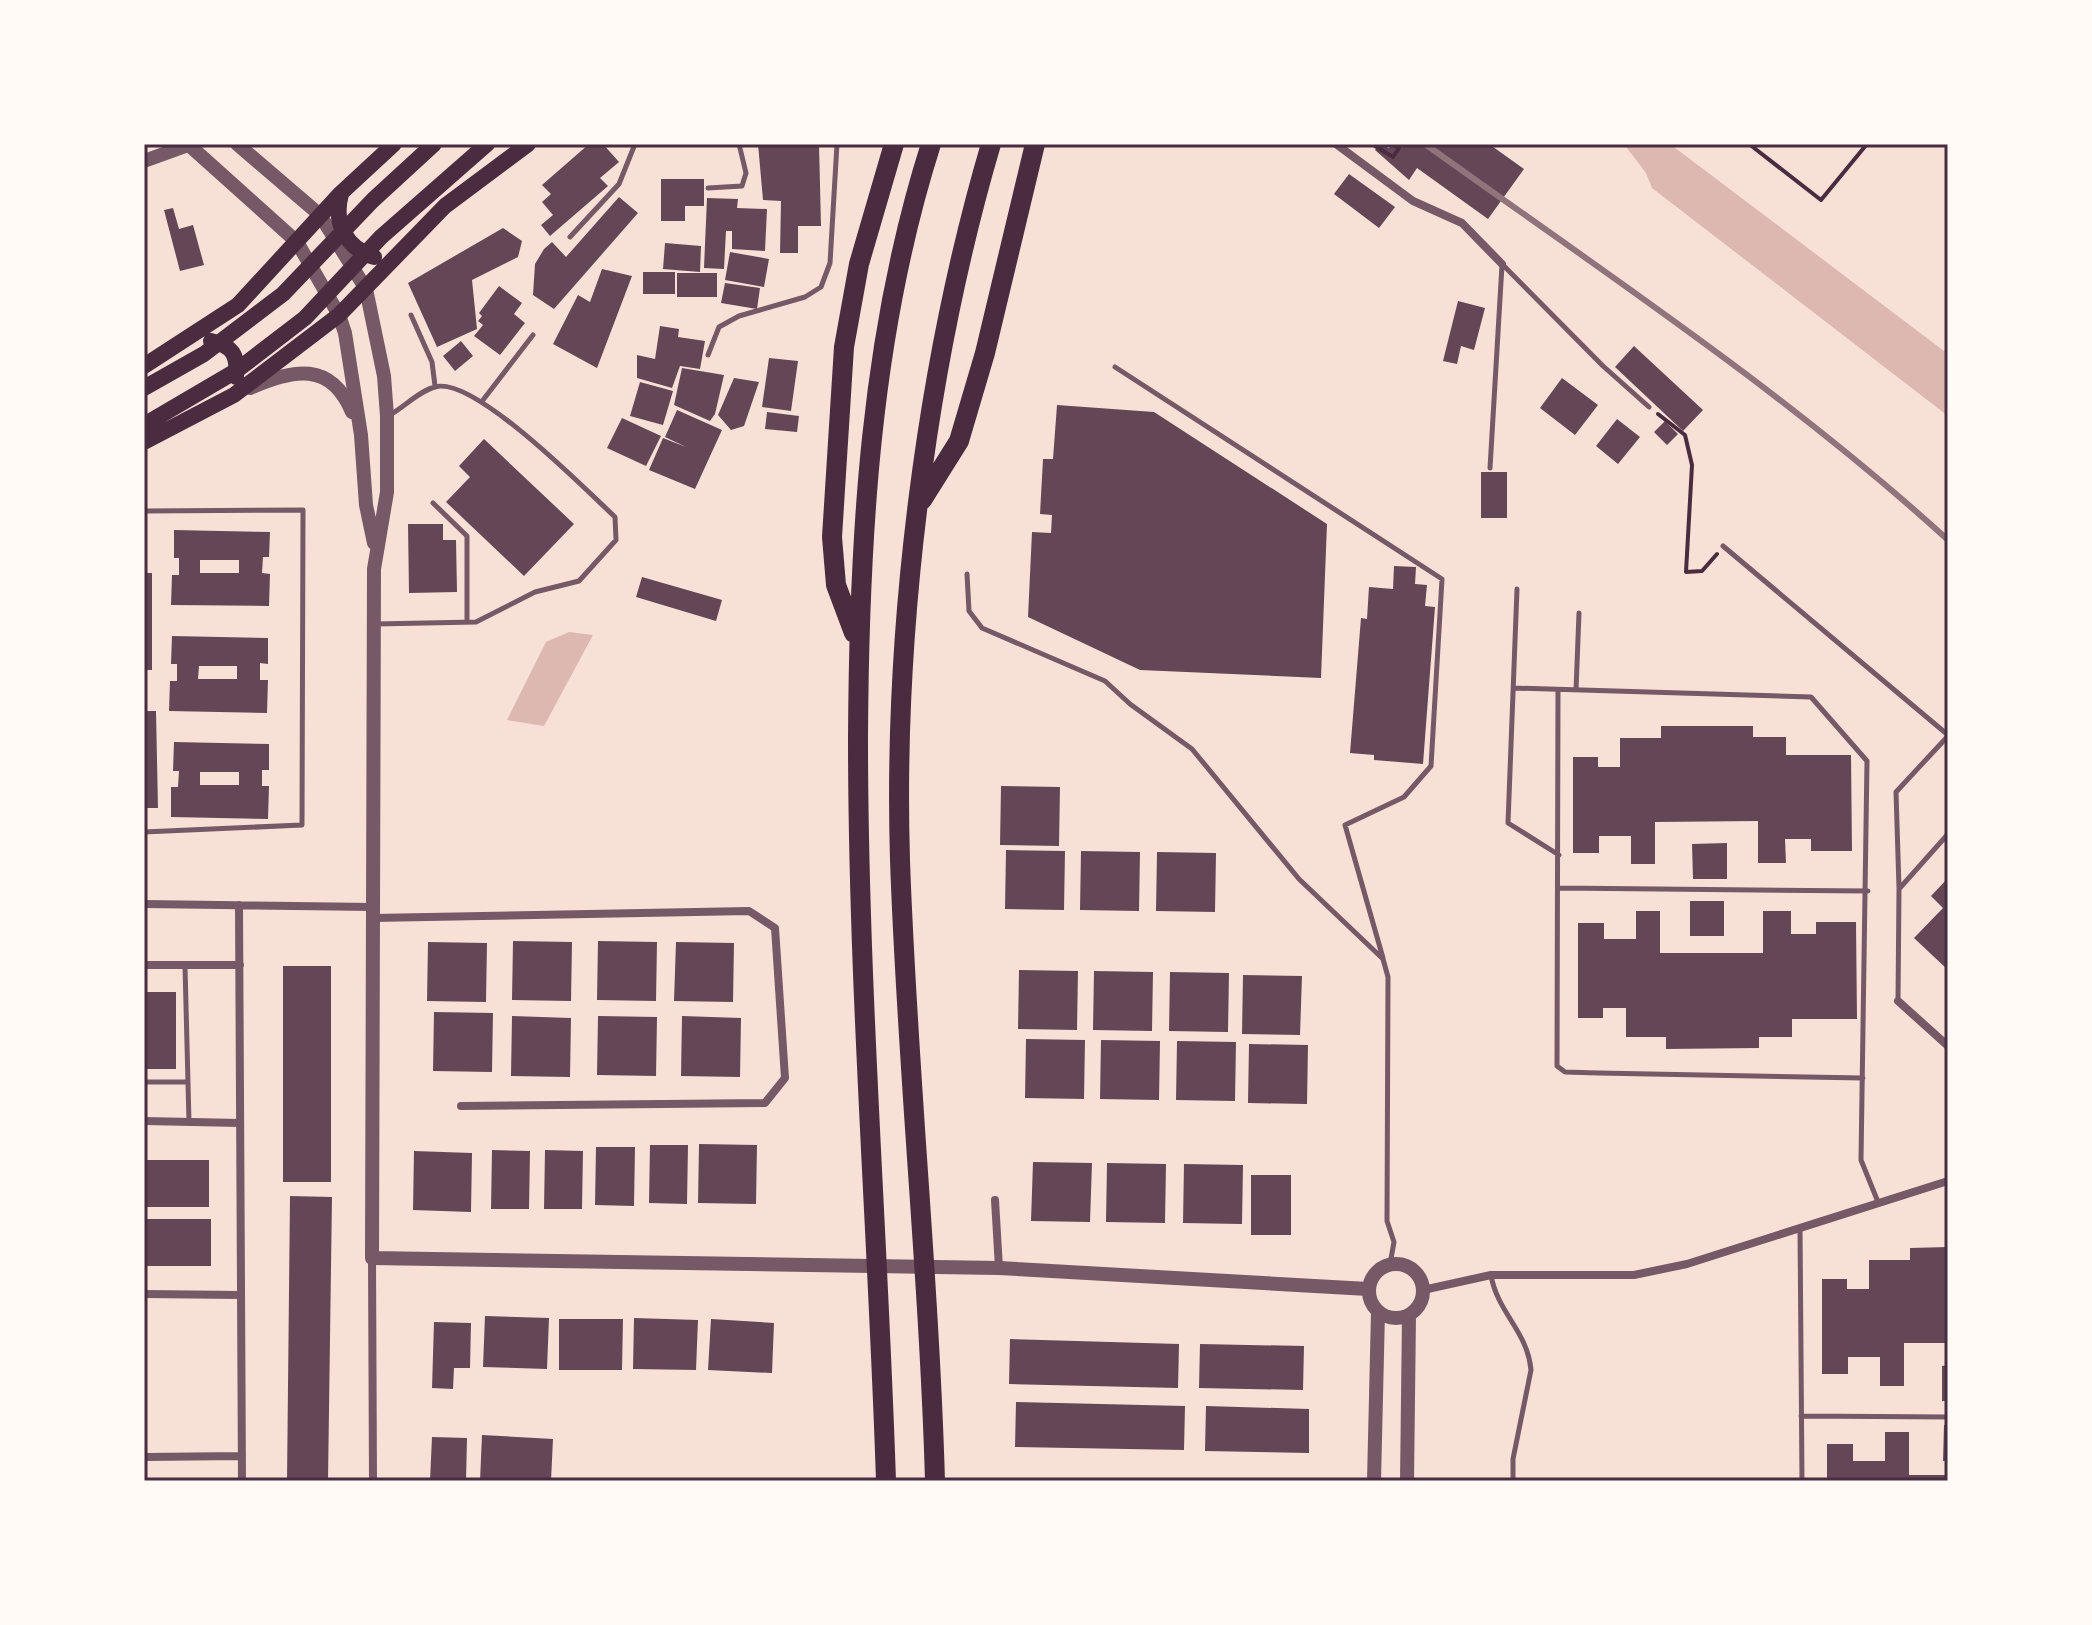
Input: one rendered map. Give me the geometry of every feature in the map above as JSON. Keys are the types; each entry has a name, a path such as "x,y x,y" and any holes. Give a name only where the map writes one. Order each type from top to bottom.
{"highway":[{"path":"859,645 836,585 832,537 844,347 859,264 894,144"},
{"path":"886,1481 858,855 859,645 863,537 886,328 903,243 931,144"},
{"path":"935,1481 931,1353 900,858 906,650 916,510 950,311 991,144"},
{"path":"916,510 959,441 985,353 1035,144"}],"main road":[{"path":"150,363 238,305 341,193 394,144"},
{"path":"144,388 204,354 283,294 373,200 434,144"},
{"path":"144,425 236,371 305,318 381,237 487,144"},
{"path":"144,442 234,395 339,315 445,206 528,144"},
{"path":"341,193 338,215 345,237 372,257 395,258"},
{"path":"150,363 198,342 229,345 238,362 236,381 211,406"}],"street":[{"path":"144,161 189,144 297,242 339,315 345,333 361,435 366,505 375,547"},
{"path":"237,144 320,215 366,289 384,376 387,492 375,547 374,624 373,1481"},
{"path":"1336,144 1413,201 1462,223 1502,264"},
{"path":"234,395 290,374 327,378 346,399 361,435"},
{"path":"144,904 373,912 749,911 775,928 785,1078 765,1103 461,1106"},
{"path":"239,905 242,1481"},
{"path":"144,965 240,965"},
{"path":"1898,1001 1948,1046"},
{"path":"144,1121 240,1123"},
{"path":"1423,1290 1491,1275 1634,1275 1687,1264 1948,1181"},
{"path":"995,1200 999,1268"},
{"path":"372,1258 999,1268 1368,1289"},
{"path":"1390,1264 1414,1270 1423,1290 1421,1302 1409,1315 1393,1318 1378,1312 1370,1301 1368,1289 1376,1272 1390,1264"},
{"path":"144,1294 241,1295"},
{"path":"1374,1481 1378,1312"},
{"path":"1407,1481 1409,1315"},
{"path":"144,1457 242,1456"}],"lane":[{"path":"570,237 619,184 635,144"},
{"path":"708,188 742,186 746,173 739,144"},
{"path":"708,355 719,327 739,316 805,297 821,287 830,263 837,144"},
{"path":"1502,264 1603,366 1649,407"},
{"path":"1490,468 1502,264"},
{"path":"411,315 432,362 435,386"},
{"path":"483,400 533,335"},
{"path":"1115,367 1442,579 1431,766 1404,797 1345,825 1388,977 1387,1221 1394,1242 1390,1264"},
{"path":"374,624 476,622 535,592 579,581 616,540 615,517 483,400 454,387 435,386 387,416"},
{"path":"433,503 467,536 467,622"},
{"path":"144,511 303,510 302,825 144,832"},
{"path":"1723,546 1948,736 1896,792 1898,1001"},
{"path":"967,574 969,611 982,628 1105,681 1130,704 1192,749 1299,879 1383,959"},
{"path":"1517,589 1508,823 1559,855"},
{"path":"1576,690 1579,613"},
{"path":"1513,688 1811,697 1867,761 1868,891 1861,1160 1878,1202"},
{"path":"1558,690 1559,888 1554,1057 1557,1066 1565,1072 1863,1078"},
{"path":"1899,889 1948,834"},
{"path":"1559,888 1868,891"},
{"path":"185,965 189,1122"},
{"path":"144,1082 188,1082"},
{"path":"1800,1227 1802,1481"},
{"path":"1491,1275 1494,1294 1503,1313 1522,1334 1530,1357 1531,1370 1513,1459 1513,1481"},
{"path":"1801,1416 1948,1417"}],"path":[{"path":"1372,144 1393,157 1399,148 1392,144"},
{"path":"1749,144 1821,200 1867,144"},
{"path":"1649,407 1685,435 1692,465 1686,572 1702,571 1723,546"}],"shaded area":[{"path":"1624,144 1670,144 1948,354 1948,416 1652,188 1646,173"},
{"path":"569,632 593,635 544,726 507,720 546,642"}],"building":[{"path":"589,144 603,144 619,162 600,178 608,186 550,236 541,225 553,215 542,202 551,194 542,185"},
{"path":"758,144 819,144 821,226 798,226 798,253 780,253 781,201 763,200"},
{"path":"1379,144 1389,148 1392,144 1489,144 1524,169 1488,219 1417,168 1409,180 1375,150"},
{"path":"1349,174 1395,207 1379,228 1334,194"},
{"path":"661,179 704,179 704,206 685,206 685,221 661,221"},
{"path":"619,197 638,213 554,309 533,295 535,264 544,249 552,242 566,257"},
{"path":"707,198 738,199 737,208 767,209 765,251 732,249 732,231 726,231 724,269 704,268"},
{"path":"173,208 179,229 193,225 204,265 180,271 164,210"},
{"path":"503,228 522,241 518,257 472,280 477,329 437,347 408,283"},
{"path":"665,243 701,246 700,272 663,269"},
{"path":"730,252 769,259 764,287 725,280"},
{"path":"602,269 632,276 597,368 553,344 578,295 590,302"},
{"path":"643,272 675,272 675,294 643,294"},
{"path":"677,273 717,273 717,297 677,297"},
{"path":"725,283 760,288 757,309 721,303"},
{"path":"499,286 522,303 514,314 525,323 500,355 474,336 483,325 478,321 482,316 479,313"},
{"path":"1458,301 1485,308 1474,350 1461,346 1457,364 1443,361"},
{"path":"660,326 679,329 678,337 705,341 700,369 680,366 672,388 637,378 637,355 655,359"},
{"path":"461,341 473,356 455,371 443,356"},
{"path":"1634,346 1703,410 1683,431 1615,367"},
{"path":"769,358 798,361 791,411 762,407"},
{"path":"682,368 724,375 715,414 710,421 674,405"},
{"path":"734,378 759,382 744,426 731,430 718,415"},
{"path":"1562,378 1598,405 1575,435 1540,408"},
{"path":"640,382 673,391 663,425 630,416"},
{"path":"1057,405 1154,412 1327,524 1321,678 1140,670 1028,617 1032,532 1051,533 1052,515 1040,514 1043,459 1053,459"},
{"path":"677,410 722,430 695,489 649,470 663,438 686,447 665,437"},
{"path":"767,412 799,416 797,432 765,429"},
{"path":"622,418 661,436 646,466 607,448"},
{"path":"1617,419 1640,437 1618,464 1596,446"},
{"path":"1665,421 1678,434 1667,445 1654,432"},
{"path":"484,439 574,524 524,576 446,502 470,477 459,466"},
{"path":"1481,472 1507,472 1507,518 1481,518"},
{"path":"408,524 443,524 443,540 456,540 457,592 409,593"},
{"path":"174,530 270,532 269,557 263,557 262,573 270,574 269,606 171,605 172,575 179,575 179,558 174,558","holes":["200,560 239,560 239,573 200,573"]},
{"path":"1394,566 1416,567 1415,584 1427,585 1425,606 1435,607 1423,764 1374,760 1374,755 1350,753 1361,618 1367,619 1369,587 1393,589"},
{"path":"144,573 152,573 152,670 144,670"},
{"path":"642,577 722,600 716,621 636,597"},
{"path":"172,636 268,638 268,664 260,663 260,680 268,680 267,713 169,711 170,681 177,681 177,664 171,664","holes":["199,666 237,666 237,679 198,679"]},
{"path":"144,711 156,711 158,808 144,808"},
{"path":"1661,726 1753,726 1753,737 1786,737 1786,755 1851,755 1852,851 1811,851 1811,839 1785,839 1786,863 1758,863 1758,821 1655,822 1655,864 1631,864 1631,836 1599,836 1599,853 1573,853 1573,757 1598,757 1598,767 1620,767 1620,738 1661,738"},
{"path":"174,742 269,744 269,770 262,770 262,786 269,786 268,819 171,817 171,787 178,787 179,771 173,771","holes":["200,772 239,772 239,785 200,785"]},
{"path":"1001,786 1060,787 1059,846 1000,845"},
{"path":"1727,843 1727,879 1693,879 1692,844"},
{"path":"1006,850 1065,851 1064,910 1005,909"},
{"path":"1081,851 1140,852 1139,911 1080,910"},
{"path":"1157,852 1216,853 1215,912 1156,911"},
{"path":"1948,878 1948,970 1914,938 1943,908 1931,896"},
{"path":"1690,901 1724,901 1724,936 1690,936"},
{"path":"1636,911 1660,911 1660,953 1763,953 1763,911 1791,911 1791,934 1816,934 1816,922 1856,922 1857,1019 1792,1019 1792,1037 1759,1037 1759,1048 1666,1049 1666,1037 1626,1037 1626,1008 1603,1008 1603,1018 1578,1018 1578,923 1604,923 1604,939 1636,939"},
{"path":"513,941 572,942 571,1001 512,1000"},
{"path":"598,941 657,942 656,1001 597,1000"},
{"path":"428,942 487,943 486,1002 427,1001"},
{"path":"676,942 734,943 733,1002 674,1001"},
{"path":"283,966 331,966 331,1182 283,1182"},
{"path":"1019,970 1078,971 1077,1030 1018,1029"},
{"path":"1094,971 1153,972 1152,1031 1093,1030"},
{"path":"1170,972 1229,973 1228,1032 1169,1031"},
{"path":"1243,975 1302,976 1300,1035 1242,1034"},
{"path":"144,992 176,992 176,1069 144,1069"},
{"path":"434,1012 493,1013 492,1072 433,1071"},
{"path":"512,1016 571,1018 570,1077 511,1076"},
{"path":"598,1016 657,1017 656,1076 597,1075"},
{"path":"682,1016 741,1018 740,1077 681,1076"},
{"path":"1026,1039 1085,1040 1084,1099 1025,1098"},
{"path":"1101,1040 1160,1041 1159,1100 1100,1099"},
{"path":"1177,1041 1236,1042 1235,1101 1176,1100"},
{"path":"1249,1044 1308,1045 1307,1104 1248,1103"},
{"path":"699,1144 757,1145 756,1204 698,1203"},
{"path":"650,1145 688,1145 687,1204 649,1203"},
{"path":"596,1147 635,1147 634,1206 595,1205"},
{"path":"492,1150 530,1151 529,1209 491,1209"},
{"path":"545,1150 583,1151 582,1209 544,1209"},
{"path":"414,1151 472,1153 471,1212 413,1210"},
{"path":"144,1160 209,1160 209,1207 144,1207"},
{"path":"1033,1162 1092,1163 1090,1222 1031,1221"},
{"path":"1107,1163 1166,1164 1165,1223 1106,1222"},
{"path":"1184,1164 1243,1165 1242,1224 1183,1223"},
{"path":"1251,1175 1291,1175 1291,1235 1251,1235"},
{"path":"290,1196 332,1197 328,1481 287,1481"},
{"path":"144,1219 211,1219 211,1266 144,1266"},
{"path":"1948,1247 1948,1343 1904,1343 1904,1386 1880,1386 1880,1357 1848,1357 1848,1374 1822,1374 1822,1279 1847,1279 1847,1289 1869,1289 1869,1260 1910,1260 1910,1248"},
{"path":"485,1316 549,1318 547,1369 483,1367"},
{"path":"634,1318 698,1320 696,1370 633,1369"},
{"path":"559,1319 623,1319 622,1370 559,1370"},
{"path":"711,1319 774,1323 772,1373 708,1370"},
{"path":"434,1322 471,1323 470,1368 454,1368 453,1389 432,1388"},
{"path":"1010,1339 1179,1344 1178,1388 1009,1384"},
{"path":"1200,1344 1304,1346 1303,1390 1199,1388"},
{"path":"1948,1365 1948,1401 1942,1401 1942,1366"},
{"path":"1016,1402 1185,1406 1184,1450 1015,1447"},
{"path":"1206,1406 1309,1409 1309,1453 1205,1451"},
{"path":"1944,1425 1948,1425 1948,1461 1943,1461"},
{"path":"1885,1432 1909,1432 1909,1475 1948,1475 1948,1481 1827,1481 1827,1444 1853,1444 1853,1461 1885,1461"},
{"path":"482,1435 553,1439 551,1481 480,1481"},
{"path":"432,1437 467,1438 466,1481 430,1481"}],"railway":[{"path":"1425,144 1758,384 1887,486 1948,540"}]}
